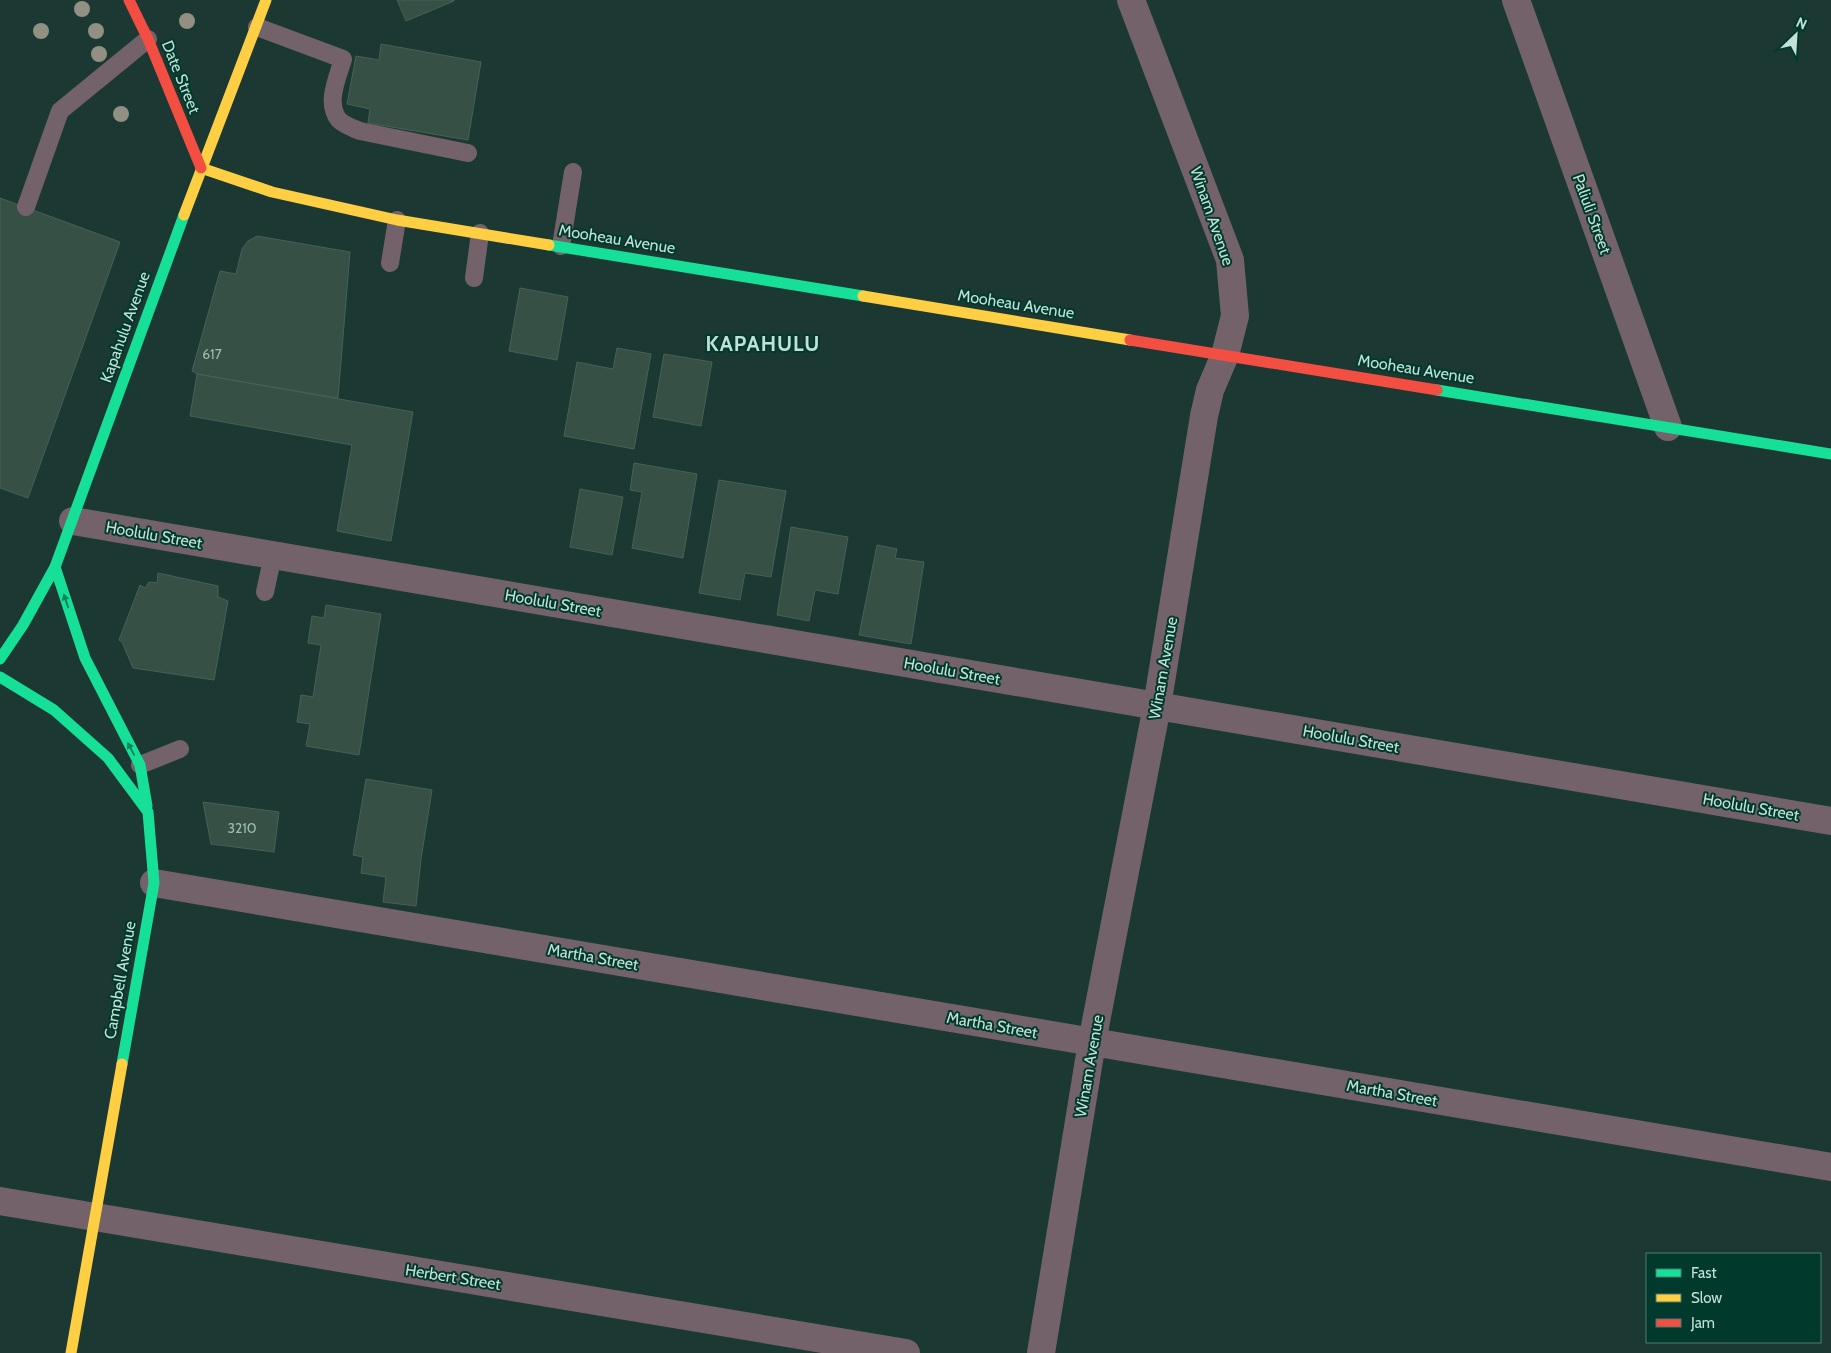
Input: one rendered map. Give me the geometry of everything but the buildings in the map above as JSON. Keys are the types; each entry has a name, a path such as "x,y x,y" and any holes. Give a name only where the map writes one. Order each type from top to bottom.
{"street":[{"name":"Date Street","path":"129,0 148,39 201,168"},
{"name":"Kapahulu Avenue","path":"0,659 23,625 55,567 201,168 266,0"},
{"name":"Winam Avenue","path":"1041,1353 1092,1042 1157,706 1204,416 1210,390 1224,355 1235,316 1230,260 1131,0"},
{"name":"Paliuli Street","path":"1516,0 1668,427"},
{"name":"Mooheau Avenue","path":"201,168 272,192 397,220 1831,454"},
{"name":"Hoolulu Street","path":"73,521 1831,821"},
{"name":"Campbell Avenue","path":"55,567 85,658 140,765 148,812 154,883 70,1353"},
{"path":"0,677 54,710 108,758 148,812"},
{"name":"Martha Street","path":"154,883 1831,1167"},
{"name":"Herbert Street","path":"0,1201 906,1353"}],"lane":[{"path":"257,27 343,59 332,100 334,111 339,121 360,131 468,153"},
{"path":"26,207 60,111 148,39"},
{"path":"561,246 573,172"},
{"path":"390,263 397,220"},
{"path":"474,278 480,233"},
{"path":"266,592 273,555"},
{"path":"140,765 180,749"}],"traffic: fast":[{"path":"0,659 23,625 55,567 184,215"},
{"path":"549,245 863,296"},
{"path":"1437,390 1831,454"},
{"path":"55,567 85,658 140,765 147,806"},
{"path":"0,677 54,710 108,758 148,812 154,883 122,1064"}],"traffic: slow":[{"path":"184,215 266,0"},
{"path":"201,168 272,192 397,220 549,245"},
{"path":"863,296 1130,340"},
{"path":"71,1353 122,1064"}],"traffic: jam":[{"path":"129,0 148,39 201,168"},
{"path":"1130,340 1437,390"}],"district":[{"name":"KAPAHULU","path":"763,343"}]}
